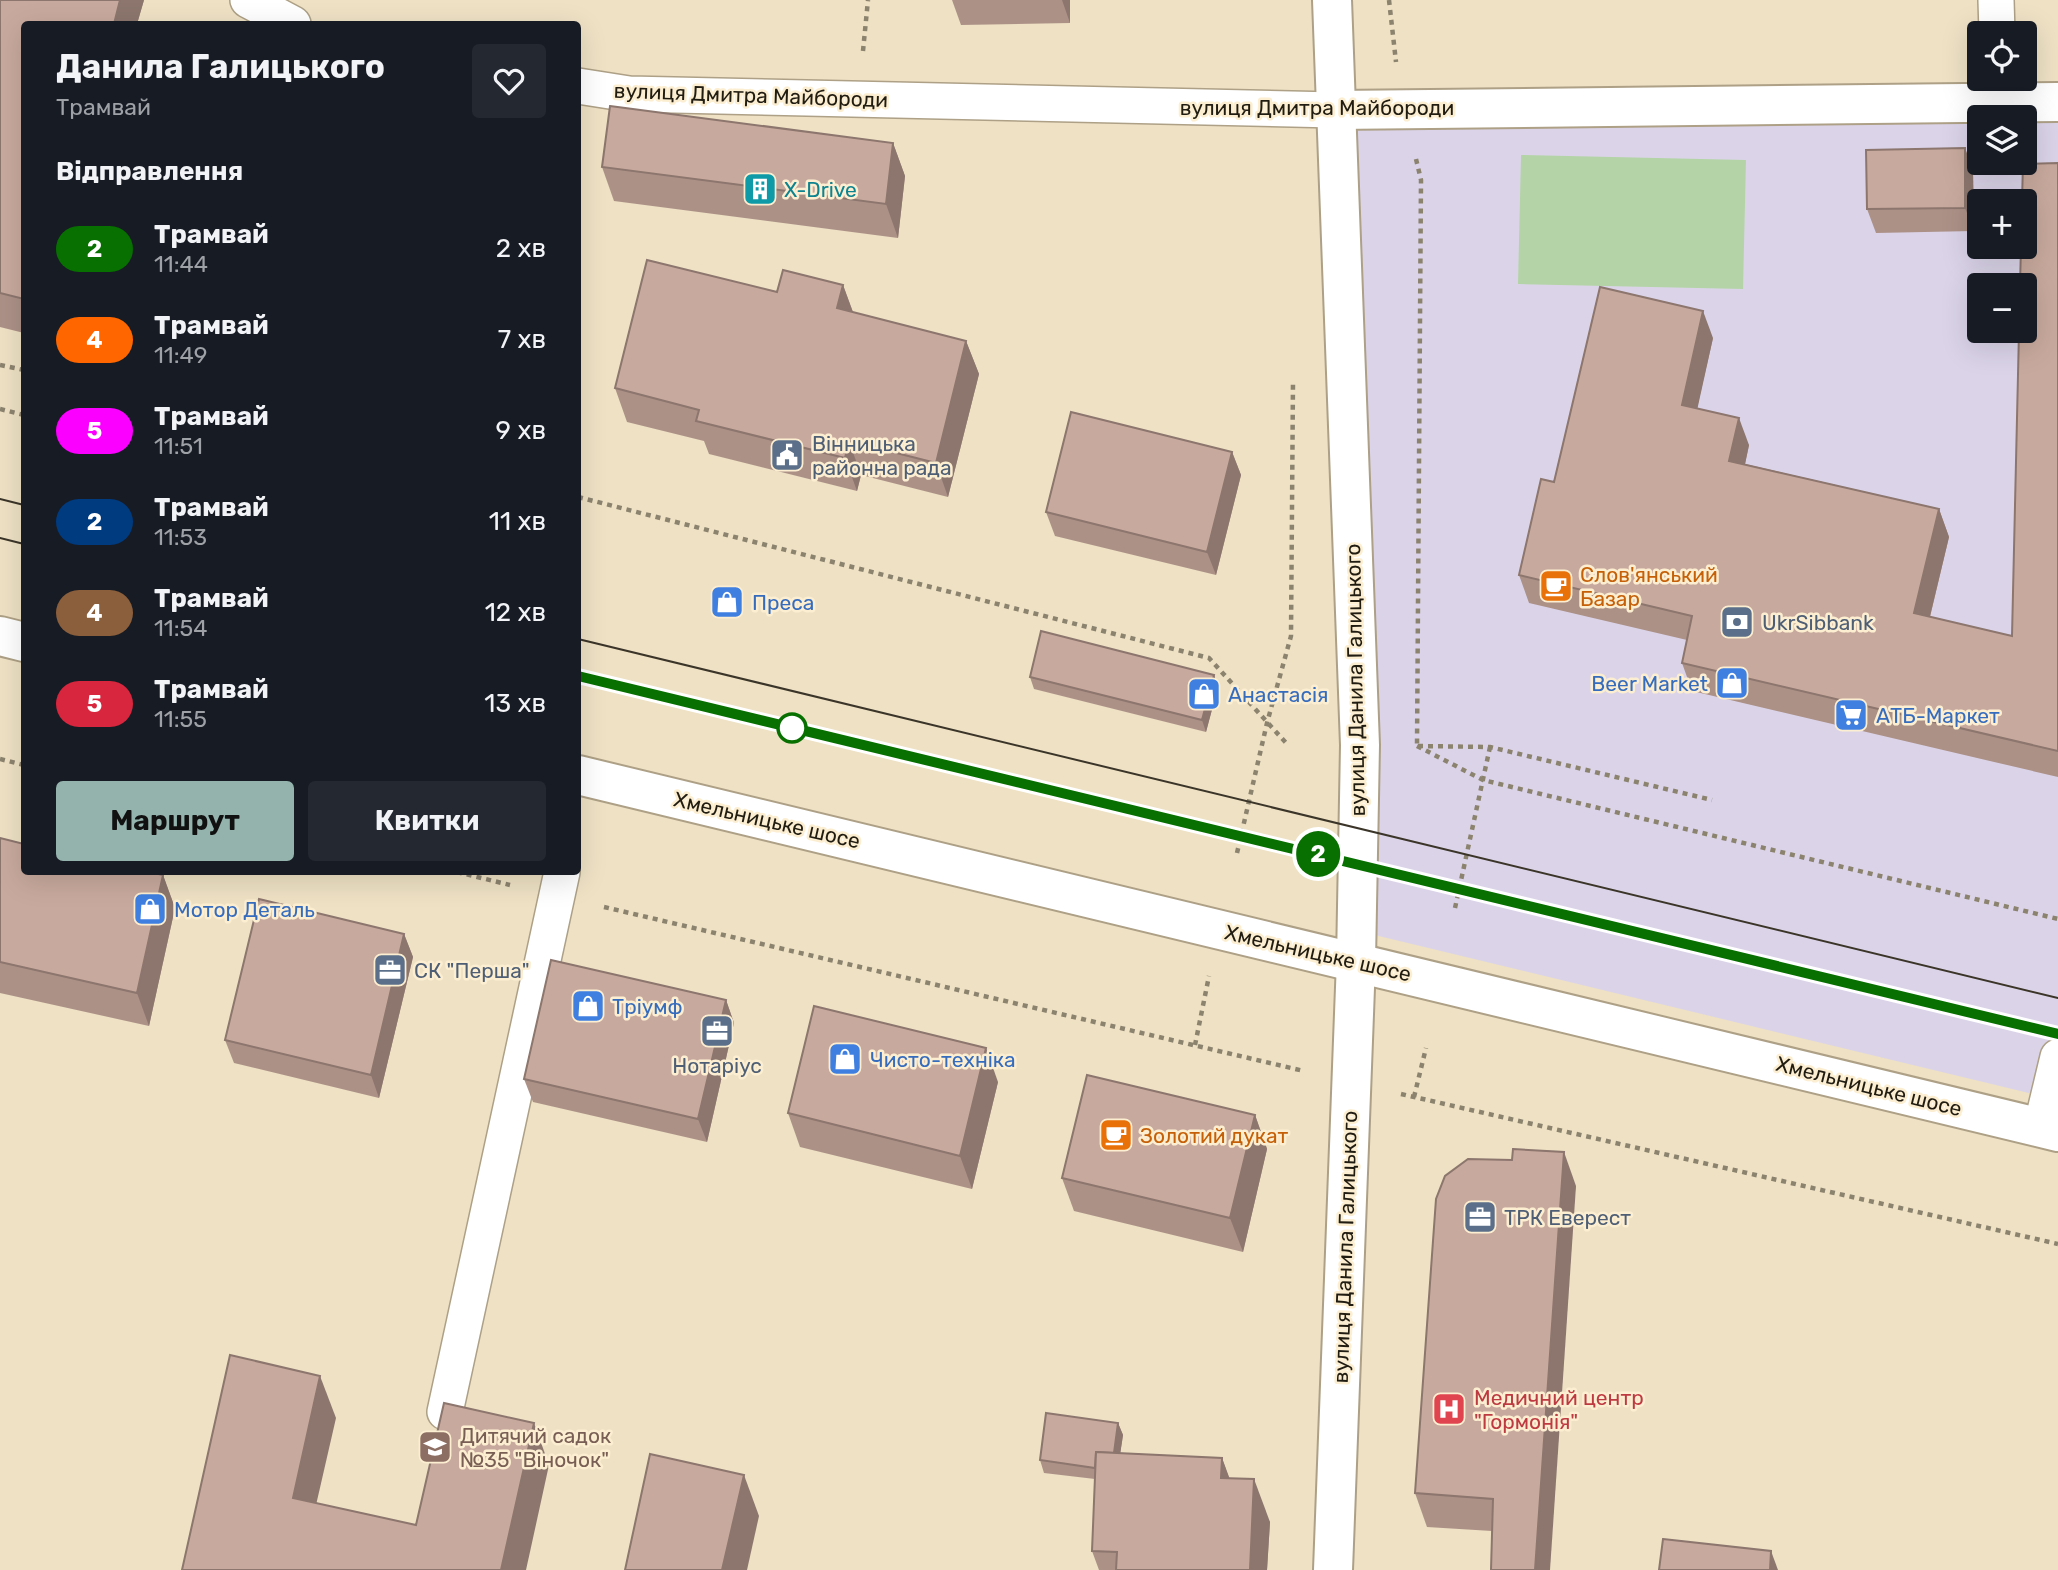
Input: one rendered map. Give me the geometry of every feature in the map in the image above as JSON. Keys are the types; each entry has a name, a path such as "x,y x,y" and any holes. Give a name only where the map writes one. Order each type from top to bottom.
{"main road":[{"name":"вулиця Данила Галицького","path":"1332,0 1360,745 1356,961 1333,1570"},
{"name":"вулиця Дмитра Майбороди","path":"1335,110 1999,91 2058,102"},
{"path":"0,636 21,641"},
{"name":"Хмельницьке шосе","path":"581,784 1356,961 2049,1130"}],"lane":[{"path":"248,0 287,21"},
{"path":"1996,0 1997,21"},
{"name":"вулиця Дмитра Майбороди","path":"581,86 629,94 1335,110"},
{"path":"445,1412 559,884"},
{"path":"2049,1130 2058,1057"}],"path":[{"path":"1389,0 1393,47 1421,180 1417,746"},
{"path":"0,365 21,369"},
{"path":"1237,853 1267,723 1291,636 1293,372"},
{"path":"0,409 21,414"},
{"path":"581,499 1209,659 1287,744"},
{"path":"1417,746 1490,747 1712,800"},
{"path":"1417,746 1483,780 2058,919"},
{"path":"1455,908 1490,747"},
{"path":"0,760 21,764"},
{"path":"482,875 559,884 1351,1083 2058,1244"},
{"path":"1195,1045 1210,972"},
{"path":"1414,1097 1426,1048"}],"shaded area":[{"path":"2058,103 2058,1100 1358,931 1338,111"}],"green space":[{"path":"1521,155 1746,160 1743,289 1518,284"}],"building":[{"path":"0,0 120,0 115,21 21,21 21,298 0,293"},
{"path":"610,106 893,143 886,204 602,167"},
{"path":"1965,148 1965,208 1867,209 1866,150"},
{"path":"2058,163 2058,751 1682,663 1692,616 1519,575 1541,479 1554,482 1600,287 1703,311 1682,405 1739,418 1729,461 1939,509 1914,613 2012,636 2019,343 2037,343 2037,273 2020,273 2021,259 2037,259 2037,189 2022,189 2023,175 2037,175 2037,164"},
{"path":"647,260 777,292 783,270 843,285 837,308 966,341 936,463 849,441 845,458 696,421 699,410 615,388"},
{"path":"1071,412 1232,452 1207,552 1046,512"},
{"path":"1041,631 1214,675 1202,720 1030,677"},
{"path":"0,838 21,843 21,875 163,875 137,993 0,962"},
{"path":"259,899 404,934 371,1075 225,1040"},
{"path":"551,960 726,1000 698,1119 524,1079"},
{"path":"814,1006 986,1048 960,1156 788,1113"},
{"path":"1087,1075 1255,1115 1230,1218 1062,1178"},
{"path":"1513,1149 1564,1152 1535,1570 1491,1570 1493,1499 1415,1493 1436,1199 1445,1176 1468,1159 1512,1160"},
{"path":"230,1355 320,1376 293,1498 416,1525 444,1403 534,1423 501,1570 182,1570"},
{"path":"1046,1413 1118,1423 1114,1453 1096,1452 1095,1468 1040,1460"},
{"path":"1096,1452 1222,1458 1221,1478 1254,1479 1250,1570 1116,1570 1117,1552 1092,1551"},
{"path":"650,1454 744,1475 722,1570 625,1570"},
{"path":"1663,1539 1771,1551 1770,1570 1659,1570"}],"tram line":[{"path":"0,499 21,504"},
{"path":"0,538 21,543"},
{"path":"581,640 2058,998"},
{"path":"581,677 2058,1034"},
{"name":"2","path":"581,677 2058,1034"}],"place":[{"name":"X-Drive","path":"760,189"},
{"name":"Вінницька районна рада","path":"787,455"},
{"name":"Слов'янський Базар","path":"1556,586"},
{"name":"Преса","path":"727,602"},
{"name":"UkrSibbank","path":"1737,622"},
{"name":"Beer Market","path":"1732,683"},
{"name":"Анастасія","path":"1204,694"},
{"name":"АТБ-Маркет","path":"1851,715"},
{"name":"Мотор Деталь","path":"150,909"},
{"name":"СК \"Перша\"","path":"390,970"},
{"name":"Тріумф","path":"588,1006"},
{"name":"Нотаріус","path":"717,1031"},
{"name":"Чисто-техніка","path":"845,1059"},
{"name":"Золотий дукат","path":"1116,1135"},
{"name":"ТРК Еверест","path":"1480,1217"},
{"name":"Медичний центр \"Гормонія\"","path":"1449,1409"},
{"name":"Дитячий садок №35 \"Віночок\"","path":"435,1447"}]}
